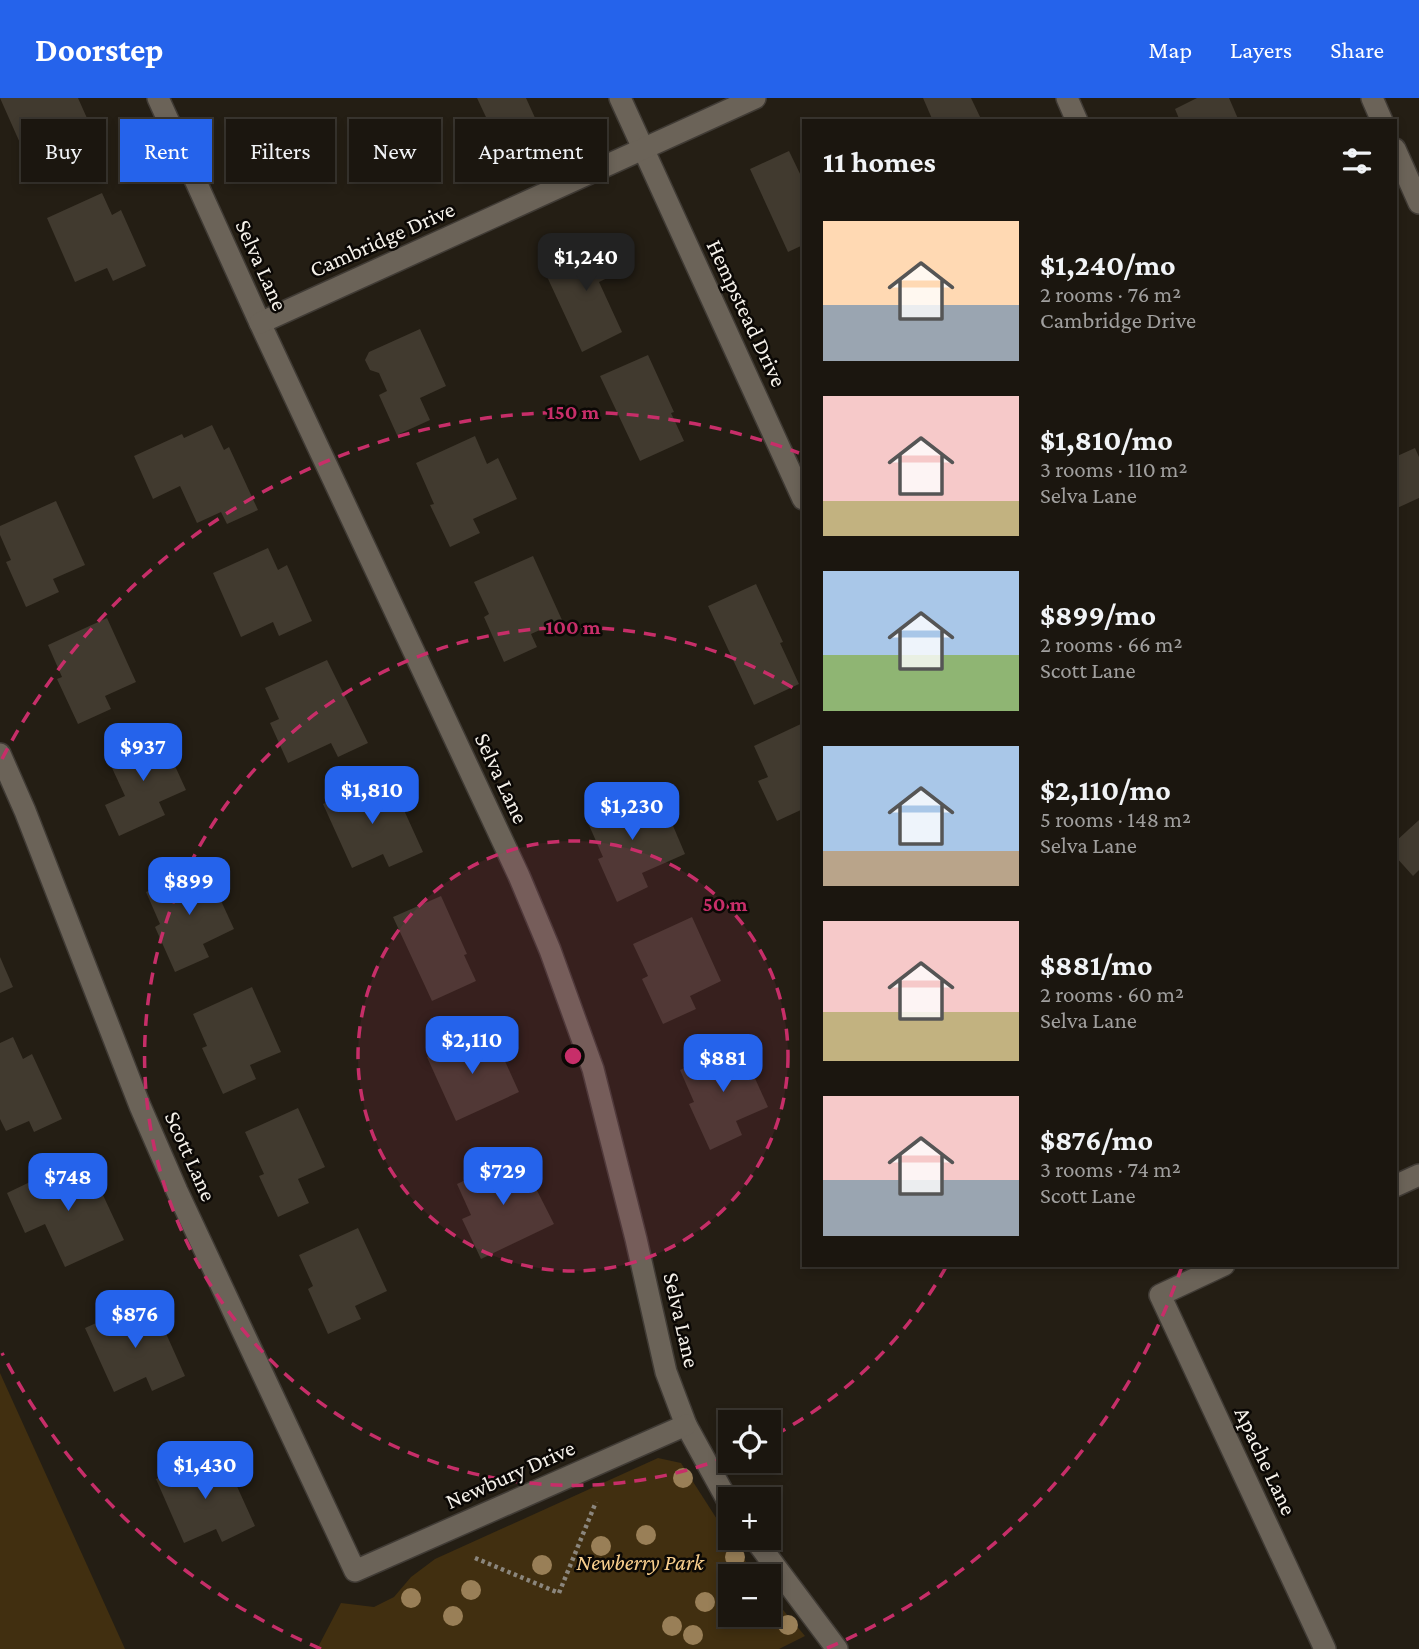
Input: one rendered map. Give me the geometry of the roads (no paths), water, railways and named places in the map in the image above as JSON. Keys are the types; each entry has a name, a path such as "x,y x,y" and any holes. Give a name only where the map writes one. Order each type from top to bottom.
{"street":[{"name":"Selva Lane","path":"158,98 260,323 519,876 550,950 593,1069 633,1226 666,1372 685,1424 720,1487"},
{"name":"Hempstead Drive","path":"620,98 802,497"},
{"name":"Cambridge Drive","path":"260,323 755,98"},
{"path":"1067,98 1076,119"},
{"path":"1372,98 1381,119"},
{"path":"1397,154 1419,203"},
{"name":"Scott Lane","path":"0,754 25,811 140,1106 355,1572"},
{"path":"1397,1185 1419,1175"},
{"name":"Apache Lane","path":"1220,1267 1160,1295 1325,1649"},
{"name":"Newbury Drive","path":"355,1572 685,1424"},
{"path":"763,1550 837,1649"}],"park label":[{"name":"Newberry Park","path":"640,1562"}]}
